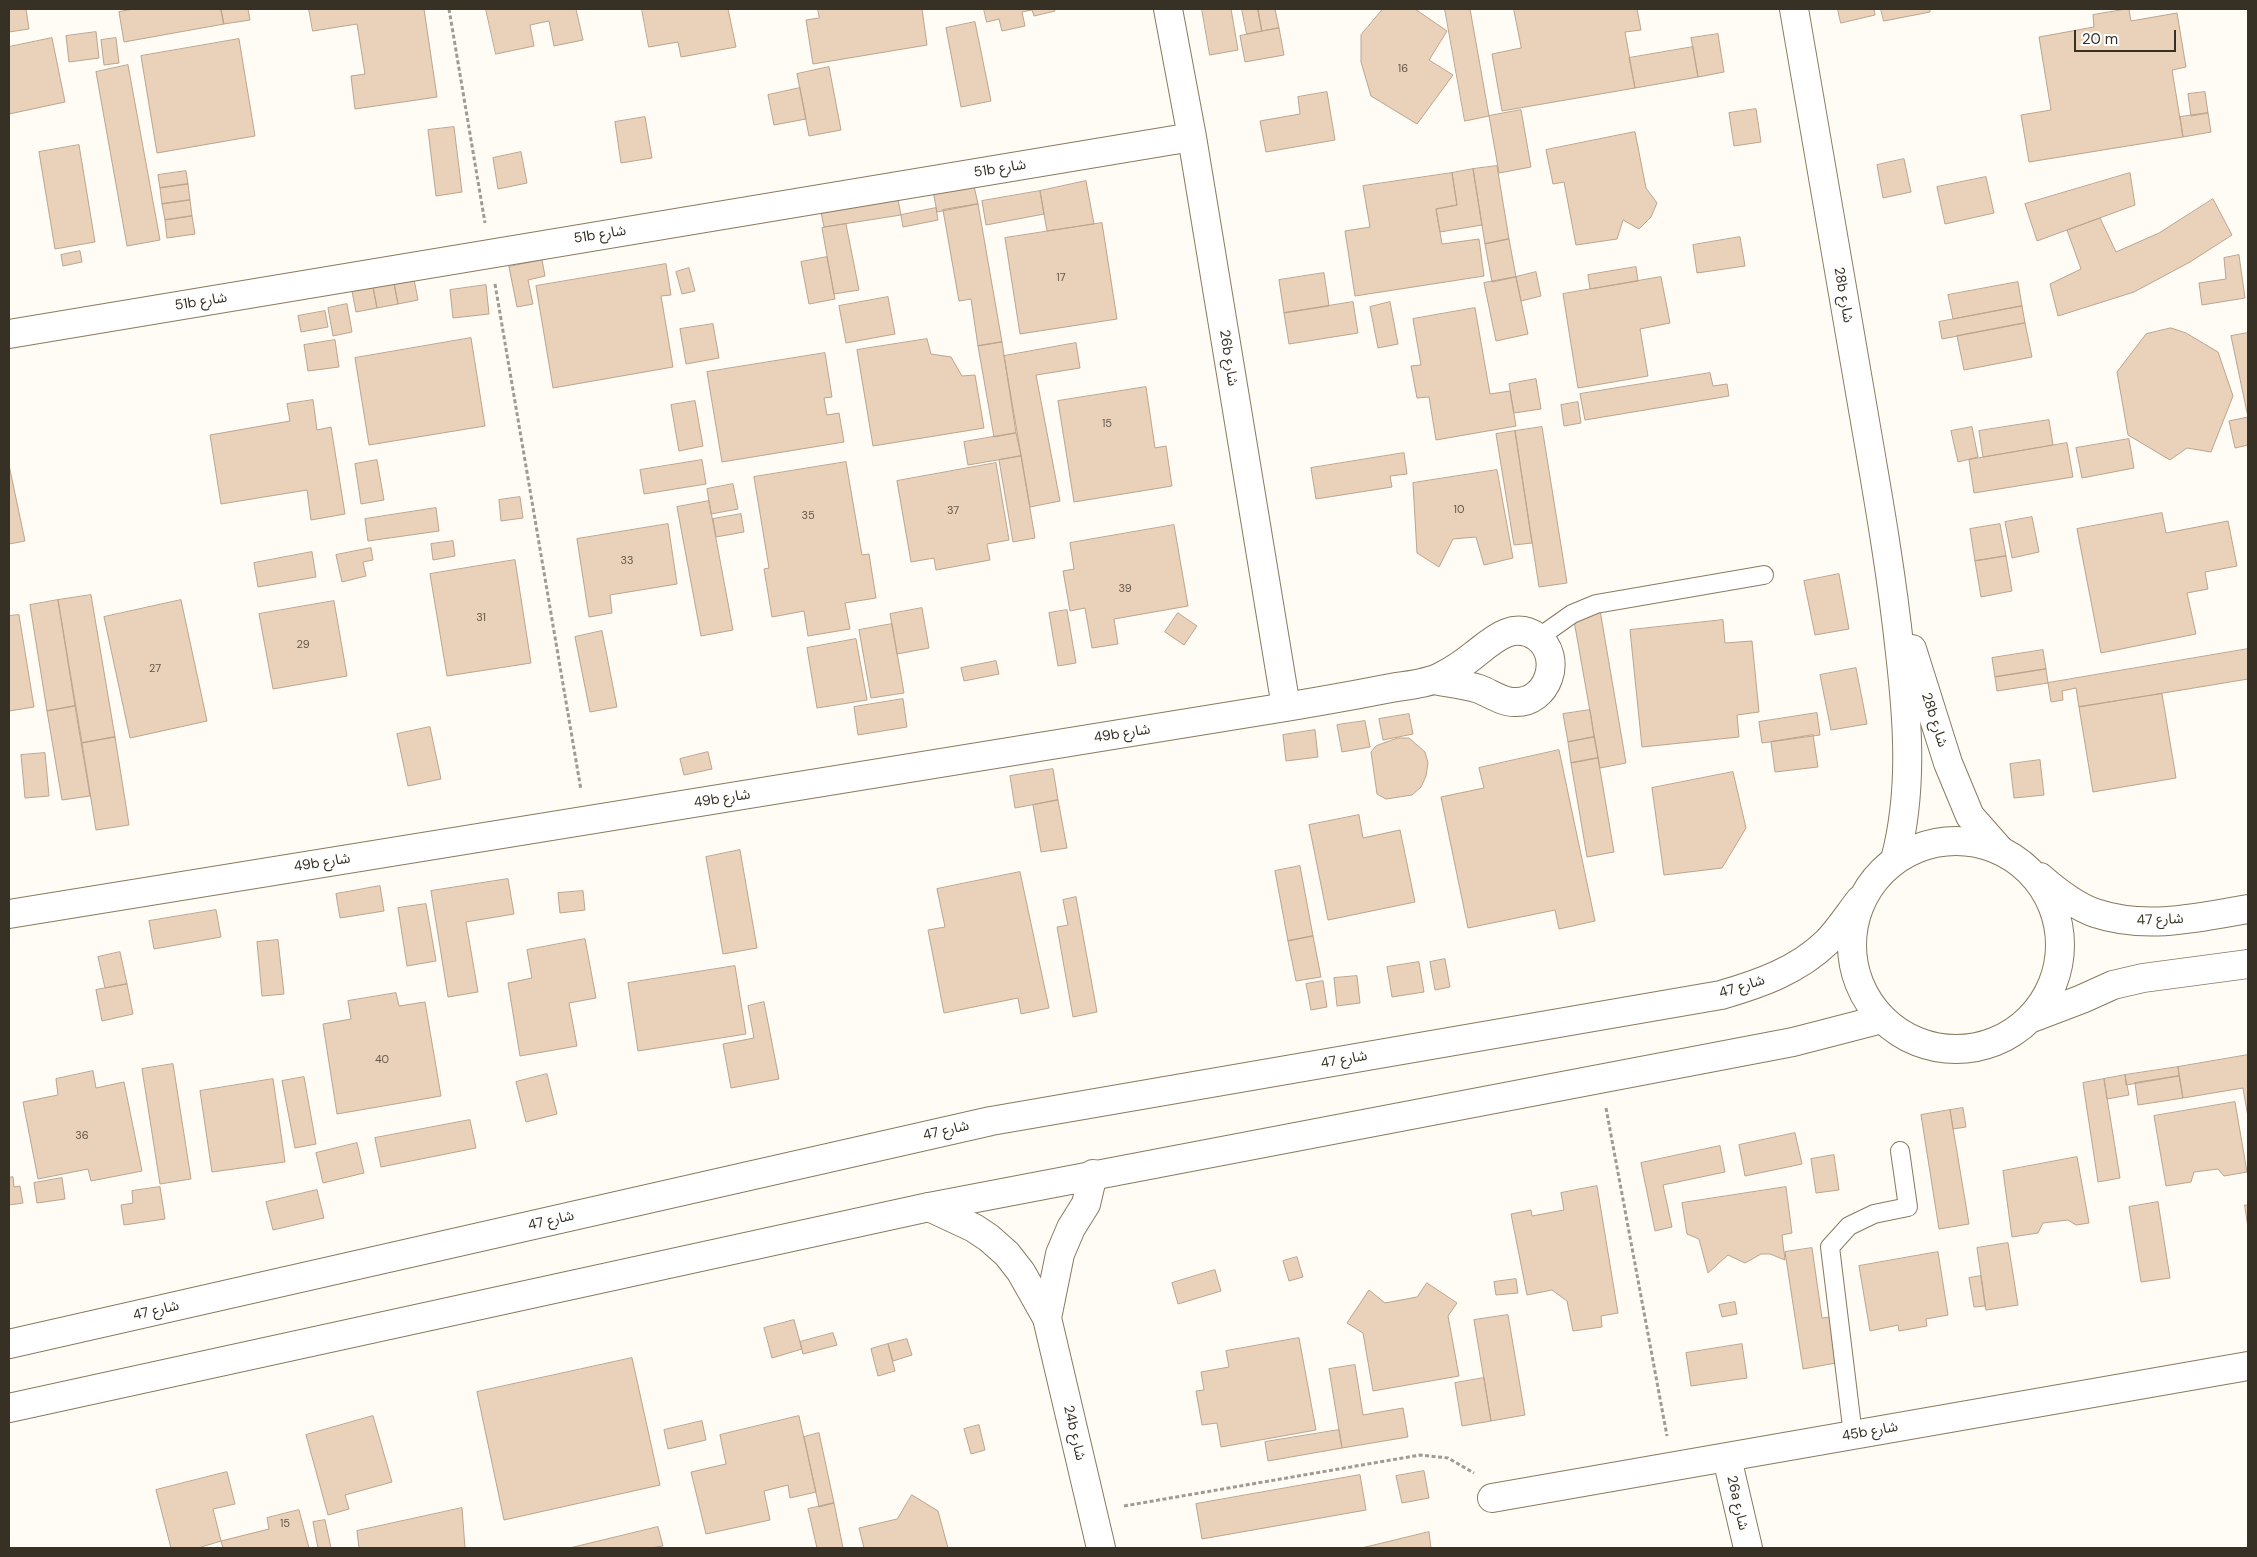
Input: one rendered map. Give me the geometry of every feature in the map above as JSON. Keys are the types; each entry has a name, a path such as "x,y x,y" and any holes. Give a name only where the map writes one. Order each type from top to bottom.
{"street":[{"name":"26b شارع","path":"1168,9 1192,137 1286,707"},
{"name":"28b شارع","path":"1794,9 1892,580 1904,687 1907,750 1907,793 1901,836 1895,860"},
{"name":"51b شارع","path":"9,334 1192,137"},
{"name":"28b شارع","path":"1892,580 1930,710 1948,763 1970,816 1999,848"},
{"name":"49b شارع","path":"9,914 1286,707 1434,680 1463,664 1500,635 1512,630 1526,631 1538,638 1547,649 1551,662 1550,678 1542,691 1529,700 1514,702 1478,689 1434,680"},
{"path":"1895,860 1928,844 1964,840 1999,848 2027,867 2048,893 2060,924 2060,958 2051,990 2032,1018"},
{"name":"شارع 47","path":"9,1344 991,1121 1721,995 1759,984 1795,966 1827,942 1871,885 1895,860"},
{"name":"شارع 47","path":"2027,867 2061,894 2094,913 2135,922 2175,921 2248,909"},
{"path":"1860,900 1852,937 1855,972 1870,1004 1882,1019 1900,1033 1920,1043 1950,1049 1979,1046 1998,1040 2007,1036 2032,1018 2113,985 2128,981 2248,964"},
{"path":"9,1408 929,1207 1093,1174 1793,1042 1882,1019"},
{"name":"24b شارع","path":"1047,1318 1060,1254 1071,1228 1086,1204 1093,1174"},
{"name":"24b شارع","path":"929,1207 974,1228 1007,1254 1021,1272 1047,1318 1102,1548"},
{"name":"45b شارع","path":"1501,1496 2248,1366"},
{"name":"26a شارع","path":"1727,1458 1748,1548"}],"lane":[{"path":"1538,638 1572,614 1596,604 1764,575"},
{"path":"1853,1436 1830,1247 1849,1226 1874,1214 1908,1207 1900,1151"}],"path":[{"path":"449,9 586,820"},
{"path":"1600,1078 1673,1466"},
{"path":"1093,1512 1420,1455 1448,1458 1501,1496"}],"building":[{"path":"9,9 26,9 29,29 9,32"},
{"path":"134,9 221,9 224,24 124,42 119,12"},
{"path":"221,9 248,9 250,20 224,24"},
{"path":"309,9 424,9 437,97 355,109 351,76 365,74 357,24 313,31"},
{"path":"486,9 576,9 583,40 554,46 549,21 530,25 534,46 496,54"},
{"path":"642,9 728,9 736,47 681,57 678,42 649,47"},
{"path":"818,9 922,9 927,45 813,64 806,20 819,18"},
{"path":"984,9 1054,9 1055,11 1034,16 1032,10 1022,12 1025,26 1002,31 999,19 987,22"},
{"path":"1202,9 1231,9 1238,50 1210,55"},
{"path":"1242,9 1258,9 1262,31 1247,34"},
{"path":"1258,9 1275,9 1279,28 1262,31"},
{"path":"1383,9 1415,9 1447,31 1429,60 1453,75 1417,124 1371,96 1361,62 1361,35"},
{"path":"1445,9 1470,9 1489,116 1465,121"},
{"path":"1514,9 1637,9 1641,30 1625,32 1635,88 1502,111 1492,54 1521,48"},
{"path":"1838,9 1874,9 1875,15 1841,23"},
{"path":"1881,9 1930,9 1930,12 1884,21"},
{"path":"2129,9 2131,21 2177,13 2186,67 2172,70 2183,137 2029,162 2021,115 2051,110 2039,37 2094,27 2093,15"},
{"path":"975,22 991,101 961,107 946,28"},
{"path":"1279,28 1284,55 1245,62 1240,36"},
{"path":"96,32 99,58 69,62 66,36"},
{"path":"1718,34 1724,72 1698,77 1691,38"},
{"path":"52,38 65,102 9,114 9,47"},
{"path":"116,38 119,63 104,65 101,40"},
{"path":"239,39 255,136 157,153 141,56"},
{"path":"1693,47 1698,77 1635,88 1629,58"},
{"path":"128,65 160,240 127,246 96,72"},
{"path":"829,67 841,130 809,136 797,74"},
{"path":"800,88 806,119 774,125 768,95"},
{"path":"1327,92 1335,140 1266,152 1260,121 1300,114 1298,97"},
{"path":"2205,92 2208,113 2191,116 2188,94"},
{"path":"1756,109 1761,142 1734,146 1729,113"},
{"path":"1521,110 1531,167 1499,173 1489,116"},
{"path":"2208,113 2211,132 2183,137 2180,117"},
{"path":"645,117 652,158 621,163 615,122"},
{"path":"454,127 462,192 436,196 428,130"},
{"path":"1635,132 1646,188 1657,203 1651,217 1639,229 1623,220 1617,239 1576,245 1564,182 1553,184 1546,150"},
{"path":"79,145 95,242 55,249 39,152"},
{"path":"521,152 527,183 498,189 493,158"},
{"path":"1904,159 1911,192 1883,198 1877,165"},
{"path":"1497,166 1509,239 1485,244 1473,169"},
{"path":"1473,169 1482,225 1440,232 1436,209 1457,205 1452,173"},
{"path":"186,171 188,184 160,188 158,175"},
{"path":"1452,173 1457,205 1436,209 1442,244 1479,239 1484,276 1355,296 1345,231 1370,227 1363,186"},
{"path":"2130,173 2135,205 2037,241 2025,204"},
{"path":"972,177 978,204 937,212 932,185"},
{"path":"1986,177 1994,213 1945,224 1937,187"},
{"path":"1086,181 1094,224 1047,231 1040,191"},
{"path":"188,184 190,200 162,204 160,188"},
{"path":"896,189 901,215 824,227 819,202"},
{"path":"1040,191 1044,214 986,225 982,201"},
{"path":"2213,199 2232,235 2190,262 2134,292 2058,316 2050,284 2081,269 2067,230 2100,218 2116,252 2159,233"},
{"path":"190,200 192,216 165,220 162,204"},
{"path":"978,204 1002,342 978,346 971,299 959,301 943,210"},
{"path":"936,208 938,220 903,227 901,215"},
{"path":"192,216 195,234 167,238 165,220"},
{"path":"1102,223 1117,319 1020,334 1005,238"},
{"path":"846,224 859,290 834,294 822,228"},
{"path":"1740,237 1745,266 1697,273 1693,245"},
{"path":"1509,239 1516,277 1492,282 1485,244"},
{"path":"80,251 82,262 63,266 61,255"},
{"path":"2239,255 2245,298 2202,305 2199,283 2226,279 2224,258"},
{"path":"827,257 835,299 809,304 801,262"},
{"path":"542,260 545,276 528,280 533,304 517,307 509,267"},
{"path":"666,264 671,295 661,296 673,367 553,388 536,286"},
{"path":"1636,267 1638,281 1590,289 1588,275"},
{"path":"689,268 695,291 682,294 676,272"},
{"path":"1536,272 1541,296 1521,301 1516,277"},
{"path":"1324,273 1329,306 1284,313 1279,280"},
{"path":"1516,277 1528,334 1496,341 1484,283"},
{"path":"1661,277 1670,323 1640,329 1648,376 1578,388 1563,294"},
{"path":"414,279 418,300 398,304 394,283"},
{"path":"2018,282 2022,306 1953,319 1948,295"},
{"path":"394,283 398,304 377,308 373,287"},
{"path":"486,285 489,314 453,318 450,290"},
{"path":"373,287 377,308 356,312 352,291"},
{"path":"888,297 895,334 846,343 839,306"},
{"path":"1353,302 1358,333 1289,344 1284,313"},
{"path":"1390,302 1398,344 1378,348 1370,307"},
{"path":"347,304 352,332 333,336 328,308"},
{"path":"2022,306 2025,323 1942,339 1939,322"},
{"path":"1475,308 1490,394 1510,391 1516,426 1436,440 1429,397 1417,398 1411,366 1421,365 1413,319"},
{"path":"325,311 328,327 301,332 298,316"},
{"path":"2025,323 2032,357 1964,370 1957,336"},
{"path":"713,324 719,358 686,364 680,329"},
{"path":"2171,328 2186,333 2218,352 2233,396 2211,452 2187,448 2170,460 2128,435 2117,372 2146,334"},
{"path":"2248,333 2248,417 2231,336"},
{"path":"471,338 485,426 369,445 355,358"},
{"path":"927,339 931,354 951,357 962,376 975,375 984,428 873,446 857,350"},
{"path":"335,340 339,367 308,371 304,345"},
{"path":"1002,342 1016,433 994,437 978,346"},
{"path":"1076,343 1080,368 1036,375 1060,501 1030,507 1004,356"},
{"path":"825,353 832,397 824,398 827,415 839,413 844,442 722,462 707,372"},
{"path":"1710,373 1713,386 1727,384 1729,396 1585,420 1580,394"},
{"path":"1536,379 1541,409 1514,413 1509,384"},
{"path":"1146,387 1155,448 1166,446 1172,486 1074,502 1058,401"},
{"path":"313,400 317,430 331,427 345,514 311,520 307,490 221,504 210,435 290,421 287,404"},
{"path":"695,401 703,446 679,451 671,405"},
{"path":"1578,402 1581,423 1564,426 1561,405"},
{"path":"2248,417 2248,445 2235,448 2229,421"},
{"path":"2049,420 2053,445 1983,457 1979,431"},
{"path":"1542,427 1567,583 1539,587 1515,431"},
{"path":"1972,427 1978,457 1958,462 1951,431"},
{"path":"1515,431 1532,543 1514,545 1496,434"},
{"path":"1016,433 1021,456 968,465 964,442"},
{"path":"2129,439 2134,468 2082,478 2076,448"},
{"path":"2067,443 2073,477 1974,493 1969,460"},
{"path":"1404,453 1407,474 1390,476 1392,487 1316,499 1311,468"},
{"path":"1021,456 1035,538 1013,542 999,460"},
{"path":"377,460 384,500 361,504 355,464"},
{"path":"702,460 706,484 644,494 640,470"},
{"path":"846,462 862,555 869,554 876,598 845,603 850,629 808,636 804,611 772,617 764,569 769,568 754,477"},
{"path":"996,463 1009,540 987,544 990,560 936,570 934,558 911,562 897,481"},
{"path":"9,465 25,541 9,544"},
{"path":"1497,470 1513,558 1484,565 1476,537 1453,539 1439,567 1417,553 1413,483"},
{"path":"733,484 738,509 711,514 707,489"},
{"path":"520,497 523,518 501,521 499,500"},
{"path":"709,501 733,630 701,636 677,507"},
{"path":"436,508 439,531 368,541 365,519"},
{"path":"2162,513 2166,533 2228,521 2237,566 2205,572 2208,589 2187,593 2196,634 2101,653 2077,529"},
{"path":"741,514 744,532 716,537 713,519"},
{"path":"2032,517 2039,552 2012,558 2005,522"},
{"path":"668,524 677,584 610,595 612,613 589,617 577,539"},
{"path":"2000,524 2006,556 1975,561 1970,529"},
{"path":"1174,525 1188,606 1114,619 1118,644 1092,648 1085,608 1070,611 1063,571 1074,569 1070,543"},
{"path":"453,541 455,556 433,560 431,544"},
{"path":"371,548 373,560 363,562 366,576 342,582 336,555"},
{"path":"312,552 316,577 258,587 254,563"},
{"path":"2006,556 2012,591 1981,597 1975,561"},
{"path":"515,560 531,663 447,676 430,574"},
{"path":"1839,574 1849,629 1815,635 1804,581"},
{"path":"91,595 115,737 82,743 58,600"},
{"path":"58,600 75,706 47,711 30,605"},
{"path":"181,600 207,721 130,738 104,617"},
{"path":"334,601 347,676 273,689 259,614"},
{"path":"922,608 929,648 897,654 890,614"},
{"path":"1067,610 1076,663 1058,666 1049,613"},
{"path":"1600,610 1626,763 1600,768 1573,615"},
{"path":"1178,613 1197,626 1184,645 1165,632"},
{"path":"19,615 34,707 9,711 9,616"},
{"path":"1723,620 1725,643 1752,641 1759,712 1737,715 1739,737 1642,747 1630,630"},
{"path":"892,624 904,693 871,698 859,630"},
{"path":"602,631 617,707 590,712 575,637"},
{"path":"856,639 867,700 817,708 807,648"},
{"path":"2248,649 2248,679 2079,707 2076,688 2062,691 2063,700 2051,702 2048,683"},
{"path":"2043,650 2046,669 1995,677 1992,658"},
{"path":"996,661 999,674 964,681 961,668"},
{"path":"1856,668 1867,724 1831,730 1820,675"},
{"path":"2046,669 2048,683 1997,691 1995,677"},
{"path":"2162,694 2176,778 2093,792 2079,707"},
{"path":"903,699 907,727 858,735 854,707"},
{"path":"75,706 90,796 62,800 47,711"},
{"path":"1590,710 1594,737 1568,742 1563,714"},
{"path":"1817,713 1820,735 1762,743 1759,722"},
{"path":"1409,714 1413,734 1383,740 1379,719"},
{"path":"1365,721 1370,747 1342,752 1337,725"},
{"path":"430,727 441,779 408,786 397,734"},
{"path":"1315,730 1318,757 1286,761 1283,735"},
{"path":"1813,735 1818,767 1775,772 1771,742"},
{"path":"115,737 129,825 96,830 82,743"},
{"path":"1594,737 1598,758 1571,763 1568,742"},
{"path":"1398,738 1409,738 1425,752 1428,763 1426,776 1421,787 1412,795 1386,799 1377,794 1371,752 1376,746"},
{"path":"1559,750 1595,921 1559,929 1555,910 1468,928 1441,797 1484,788 1479,768"},
{"path":"708,752 712,769 684,775 680,759"},
{"path":"45,753 49,796 25,798 21,755"},
{"path":"1598,758 1614,852 1587,857 1571,763"},
{"path":"2040,760 2044,795 2014,798 2010,764"},
{"path":"1053,769 1058,800 1015,808 1010,776"},
{"path":"1733,772 1746,828 1722,868 1664,875 1652,788"},
{"path":"1058,800 1067,848 1041,852 1033,805"},
{"path":"1359,815 1363,838 1400,830 1415,902 1328,920 1309,825"},
{"path":"740,850 757,948 723,954 706,857"},
{"path":"1300,866 1313,936 1288,941 1275,871"},
{"path":"1020,872 1049,1008 1021,1014 1018,998 944,1013 928,930 945,927 937,889"},
{"path":"508,879 514,914 466,922 478,992 448,997 431,891"},
{"path":"380,886 384,911 340,918 336,894"},
{"path":"583,891 585,910 560,913 558,893"},
{"path":"1076,897 1097,1012 1073,1017 1057,927 1068,925 1063,900"},
{"path":"426,904 436,961 407,966 398,908"},
{"path":"216,910 221,937 154,949 149,921"},
{"path":"1313,936 1321,977 1296,981 1288,941"},
{"path":"585,939 596,998 569,1003 577,1046 520,1056 508,983 532,978 527,950"},
{"path":"278,940 284,994 262,996 257,942"},
{"path":"120,952 127,984 105,988 98,957"},
{"path":"1445,959 1450,987 1435,990 1430,962"},
{"path":"1419,962 1424,992 1392,997 1387,967"},
{"path":"735,966 746,1034 638,1051 628,983"},
{"path":"1357,976 1360,1003 1337,1006 1334,978"},
{"path":"1323,981 1327,1007 1311,1010 1306,984"},
{"path":"127,984 133,1014 102,1021 96,990"},
{"path":"396,993 399,1006 425,1002 441,1096 337,1114 323,1024 351,1019 348,1001"},
{"path":"764,1002 779,1079 731,1088 723,1044 754,1038 748,1006"},
{"path":"2248,1055 2248,1117 2243,1088 2183,1098 2178,1067"},
{"path":"173,1064 191,1179 160,1184 142,1069"},
{"path":"2178,1067 2179,1076 2126,1085 2125,1075"},
{"path":"93,1071 96,1088 124,1082 142,1171 91,1181 88,1169 38,1179 23,1102 58,1095 56,1079"},
{"path":"547,1074 557,1114 526,1122 516,1082"},
{"path":"2125,1075 2129,1095 2107,1099 2104,1079"},
{"path":"2179,1076 2183,1098 2138,1105 2135,1083"},
{"path":"304,1077 316,1144 295,1148 282,1081"},
{"path":"273,1079 285,1162 212,1172 200,1091"},
{"path":"2104,1079 2120,1178 2098,1182 2083,1083"},
{"path":"2235,1102 2247,1172 2224,1176 2218,1169 2194,1172 2191,1182 2166,1186 2154,1116"},
{"path":"1963,1108 1966,1127 1953,1129 1950,1110"},
{"path":"1950,1110 1969,1224 1939,1229 1921,1115"},
{"path":"470,1120 476,1148 381,1167 375,1138"},
{"path":"1795,1133 1802,1164 1745,1176 1739,1145"},
{"path":"357,1143 364,1173 323,1183 316,1153"},
{"path":"1720,1146 1725,1172 1663,1185 1672,1227 1655,1231 1641,1163"},
{"path":"1834,1155 1839,1190 1816,1193 1811,1159"},
{"path":"2077,1157 2089,1223 2076,1225 2068,1220 2043,1223 2038,1233 2012,1237 2003,1171"},
{"path":"13,1177 14,1187 20,1186 23,1203 9,1205 9,1178"},
{"path":"62,1178 65,1199 37,1203 34,1183"},
{"path":"1597,1186 1618,1313 1601,1316 1602,1327 1573,1331 1567,1301 1552,1290 1527,1295 1511,1214 1531,1210 1532,1216 1564,1210 1561,1193"},
{"path":"160,1187 165,1219 124,1225 121,1205 133,1203 132,1191"},
{"path":"1786,1187 1792,1233 1782,1235 1785,1260 1770,1254 1761,1254 1745,1263 1728,1255 1708,1273 1699,1239 1687,1234 1682,1203"},
{"path":"317,1190 324,1218 273,1230 266,1202"},
{"path":"2158,1202 2170,1278 2141,1282 2129,1207"},
{"path":"2245,1205 2248,1205 2248,1227"},
{"path":"2008,1243 2018,1305 1986,1310 1977,1248"},
{"path":"1812,1248 1822,1318 1830,1317 1836,1363 1803,1369 1785,1252"},
{"path":"1938,1252 1948,1315 1926,1319 1927,1326 1899,1331 1898,1325 1870,1331 1859,1266"},
{"path":"1297,1257 1303,1277 1289,1281 1283,1261"},
{"path":"1215,1270 1221,1291 1178,1304 1172,1283"},
{"path":"1981,1276 1985,1306 1974,1307 1969,1278"},
{"path":"1516,1279 1518,1293 1496,1295 1494,1282"},
{"path":"1427,1283 1457,1303 1448,1316 1459,1376 1373,1391 1363,1333 1347,1323 1369,1290 1385,1303 1417,1297"},
{"path":"1735,1302 1737,1314 1722,1317 1719,1305"},
{"path":"1508,1315 1525,1415 1491,1421 1474,1320"},
{"path":"794,1320 802,1349 772,1358 764,1328"},
{"path":"833,1333 837,1345 803,1354 800,1342"},
{"path":"1299,1338 1316,1430 1221,1447 1217,1423 1202,1425 1196,1391 1204,1390 1201,1372 1229,1367 1226,1351"},
{"path":"907,1339 912,1355 893,1361 888,1344"},
{"path":"888,1344 895,1371 878,1376 871,1349"},
{"path":"1742,1344 1747,1378 1691,1386 1686,1353"},
{"path":"632,1358 660,1485 504,1520 477,1392"},
{"path":"1355,1365 1363,1415 1403,1408 1408,1437 1342,1448 1329,1369"},
{"path":"1484,1378 1491,1421 1462,1426 1455,1383"},
{"path":"373,1416 392,1482 345,1495 349,1509 328,1515 306,1435"},
{"path":"799,1416 816,1492 790,1498 788,1485 764,1491 770,1520 706,1534 691,1472 726,1464 720,1435"},
{"path":"702,1421 706,1440 668,1449 664,1430"},
{"path":"979,1425 985,1450 971,1454 964,1429"},
{"path":"1339,1430 1342,1448 1268,1461 1265,1442"},
{"path":"819,1433 834,1503 819,1507 804,1437"},
{"path":"1424,1471 1429,1498 1402,1503 1396,1476"},
{"path":"227,1472 235,1504 213,1509 221,1541 198,1548 171,1548 156,1490"},
{"path":"1360,1475 1366,1510 1202,1539 1196,1504"},
{"path":"912,1495 938,1511 948,1548 864,1548 859,1528 897,1519"},
{"path":"834,1503 843,1548 817,1548 808,1509"},
{"path":"462,1508 465,1548 359,1548 357,1531"},
{"path":"299,1510 309,1548 223,1548 221,1541 269,1529 267,1518"},
{"path":"325,1520 331,1548 318,1548 313,1522"},
{"path":"658,1527 663,1546 651,1548 570,1548"},
{"path":"1429,1532 1431,1548 1362,1548"}]}
